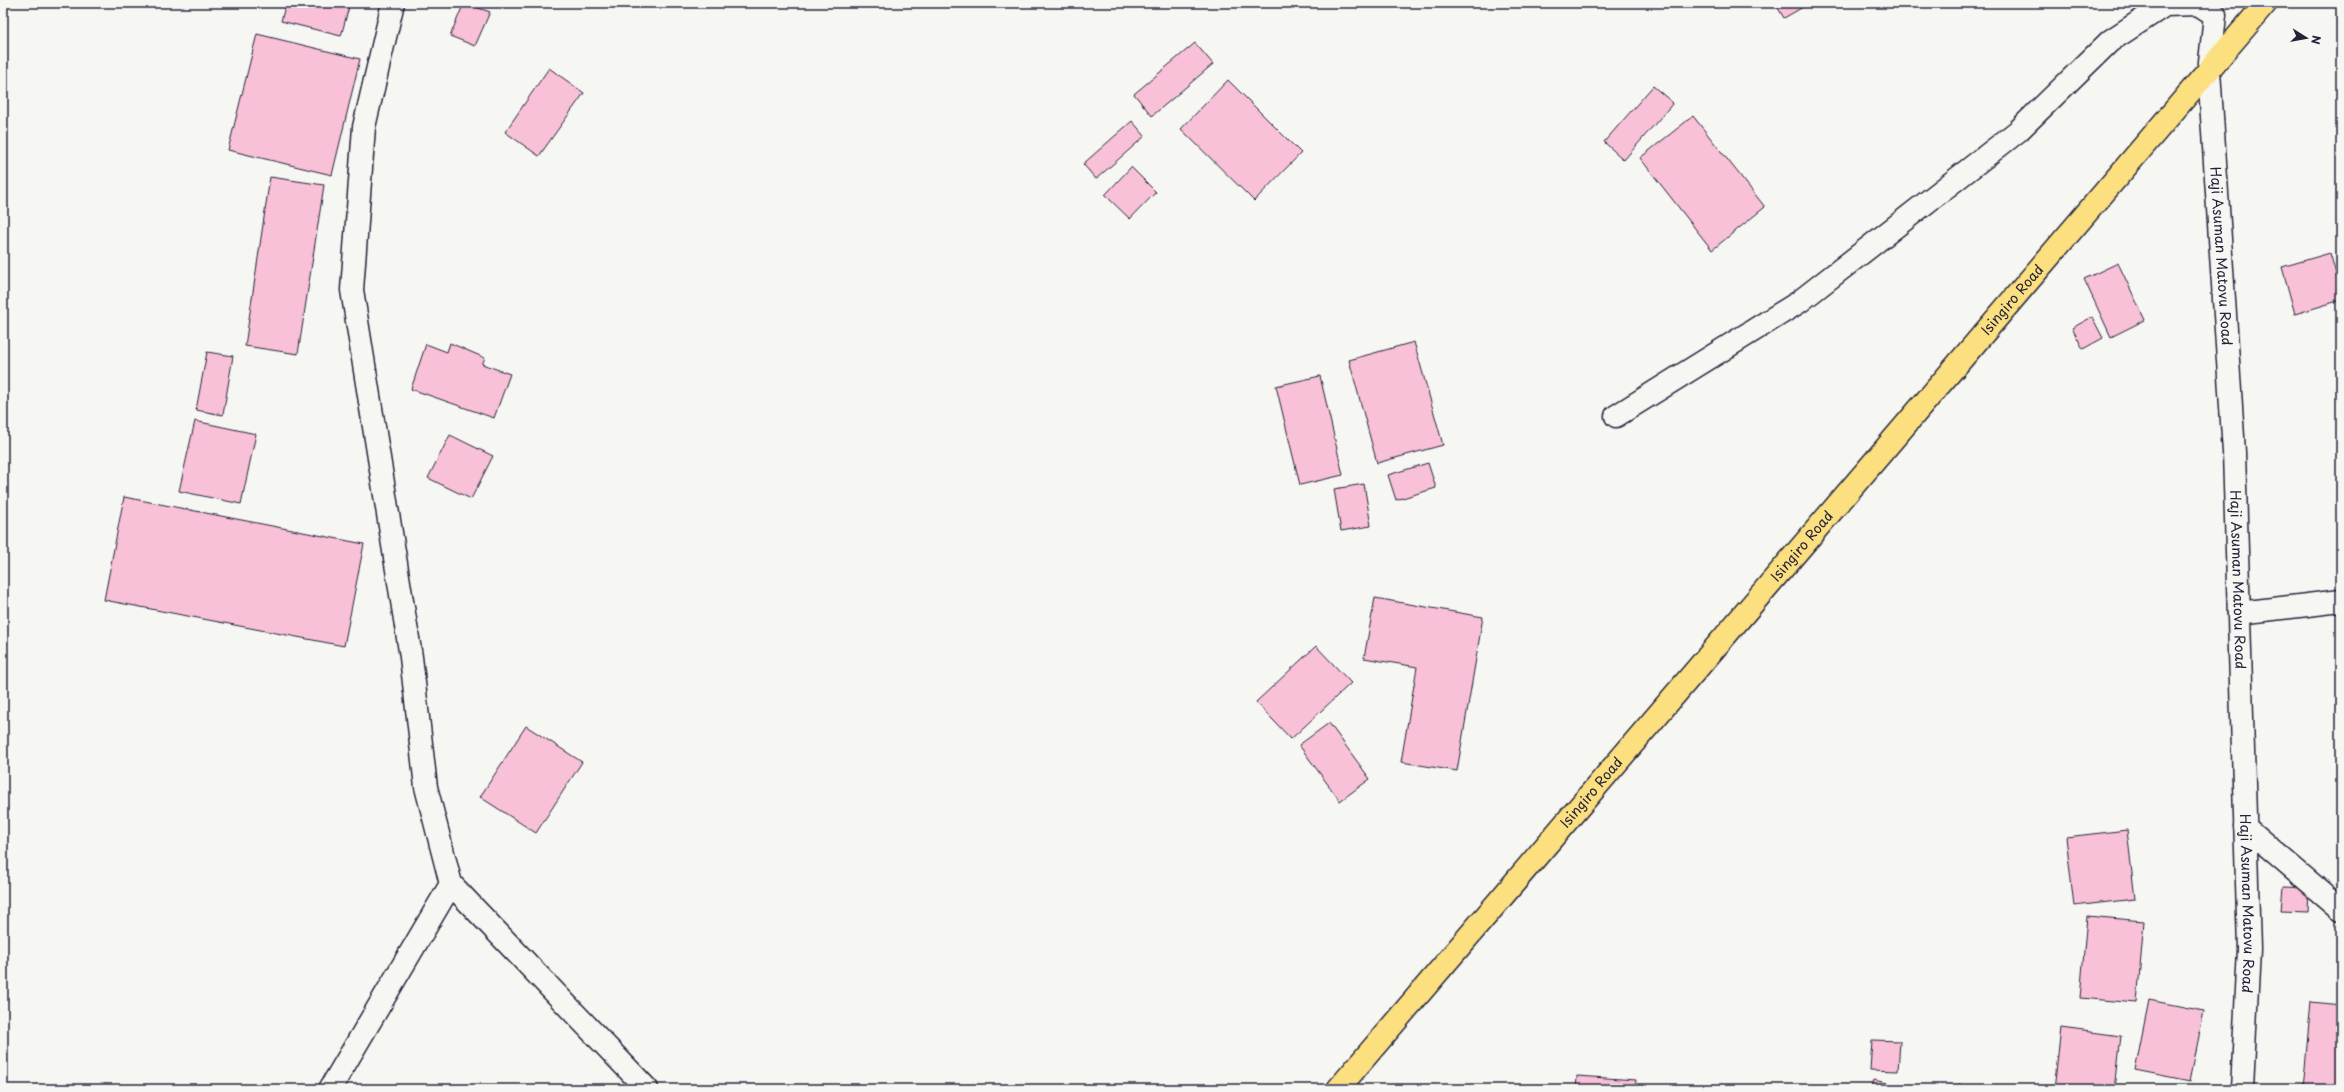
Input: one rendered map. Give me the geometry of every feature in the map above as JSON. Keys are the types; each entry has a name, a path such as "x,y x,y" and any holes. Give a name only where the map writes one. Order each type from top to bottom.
{"main road":[{"name":"Isingiro Road","path":"1338,1089 2210,71 2266,3"}],"street":[{"path":"393,3 364,127 352,290 411,657 426,787 451,884 647,1089"},
{"name":"Haji Asuman Matovu Road","path":"1616,416 1799,302 2018,131 2110,41 2165,5 2198,4 2215,15 2210,71 2234,452 2249,949 2242,1089"},
{"path":"2239,613 2341,601"},
{"path":"2245,827 2341,909"},
{"path":"330,1089 451,884"}],"building":[{"path":"286,3 350,3 341,36 281,21"},
{"path":"464,3 490,12 475,46 450,36"},
{"path":"1775,3 1810,3 1784,18"},
{"path":"257,34 360,59 332,175 228,150"},
{"path":"1195,43 1213,64 1152,116 1134,94"},
{"path":"549,68 584,93 539,156 505,132"},
{"path":"1228,80 1301,153 1254,201 1181,129"},
{"path":"1653,86 1673,103 1624,160 1604,142"},
{"path":"1693,116 1765,207 1712,250 1640,158"},
{"path":"1132,121 1145,136 1096,179 1083,164"},
{"path":"1131,167 1156,192 1130,219 1105,195"},
{"path":"270,177 324,185 298,354 245,346"},
{"path":"2330,253 2341,291 2341,300 2295,314 2282,267"},
{"path":"2118,263 2145,320 2111,337 2084,279"},
{"path":"2092,317 2103,338 2083,349 2072,328"},
{"path":"1414,342 1443,445 1377,463 1349,360"},
{"path":"450,343 485,358 482,364 510,374 494,418 411,389 426,344 447,352"},
{"path":"207,352 233,356 223,415 196,410"},
{"path":"1320,376 1343,475 1300,485 1276,386"},
{"path":"195,421 256,434 241,504 179,491"},
{"path":"450,435 493,456 471,499 428,478"},
{"path":"1428,463 1436,488 1396,500 1388,475"},
{"path":"1364,484 1371,526 1341,531 1334,489"},
{"path":"124,497 364,544 344,646 104,600"},
{"path":"1375,598 1483,617 1457,771 1401,762 1417,667 1364,658"},
{"path":"1316,646 1351,683 1291,739 1256,702"},
{"path":"1329,723 1370,779 1340,801 1299,745"},
{"path":"526,726 582,762 536,833 480,797"},
{"path":"2127,830 2135,899 2074,906 2066,837"},
{"path":"2283,886 2309,887 2308,912 2281,911"},
{"path":"2087,916 2144,921 2137,1003 2080,998"},
{"path":"2149,1000 2204,1011 2190,1081 2135,1070"},
{"path":"2311,1002 2341,1005 2341,1089 2303,1089"},
{"path":"2061,1028 2121,1036 2115,1089 2054,1089"},
{"path":"1872,1040 1900,1041 1898,1071 1870,1070"},
{"path":"1577,1076 1636,1080 1635,1089 1576,1089"},
{"path":"1873,1080 1893,1084 1892,1089 1871,1089"},
{"path":"1961,1084 1962,1089 1929,1089"}]}
